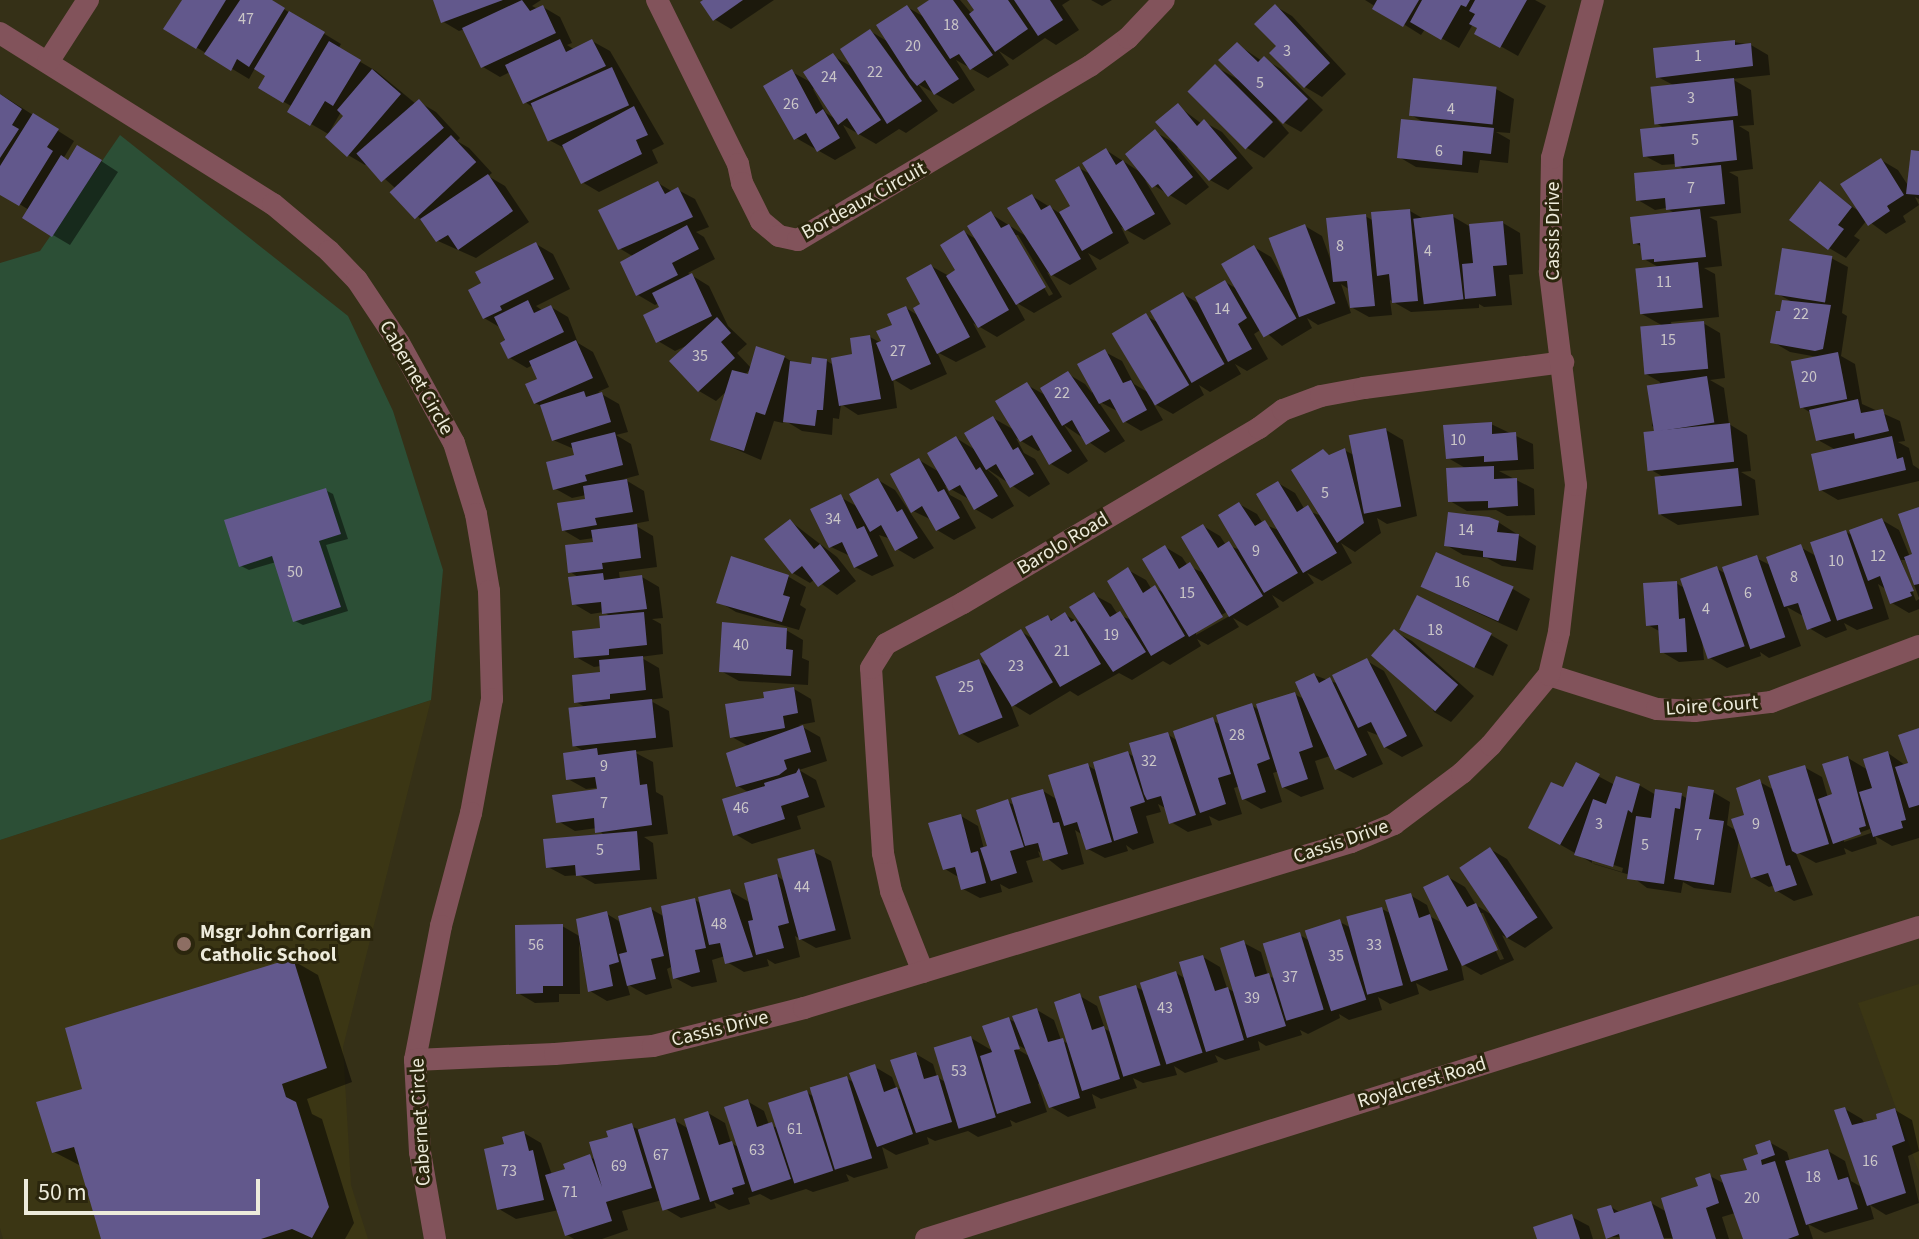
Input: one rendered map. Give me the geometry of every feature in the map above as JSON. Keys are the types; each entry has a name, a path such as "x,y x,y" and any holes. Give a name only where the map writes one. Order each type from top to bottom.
{"street":[{"path":"48,62 88,0"},
{"name":"Bordeaux Circuit","path":"657,0 738,164 742,183 761,221 779,236 798,240 1090,66 1128,38 1164,0"},
{"name":"Cassis Drive","path":"415,1060 653,1046 804,1008 1351,842 1394,824 1423,805 1491,745 1549,675 1561,617 1576,485 1550,272 1552,158 1593,0"},
{"name":"Cabernet Circle","path":"0,33 273,204 329,251 357,280 399,343 454,443 476,514 489,591 492,699 471,813 441,926 415,1060 420,1152 435,1239"},
{"name":"Barolo Road","path":"923,972 891,891 883,853 871,668 886,644 990,587 1259,428 1283,410 1321,396 1364,388 1563,362"},
{"name":"Loire Court","path":"1549,675 1657,709 1695,711 1771,702 1919,646"},
{"name":"Royalcrest Road","path":"926,1239 1919,927"}],"shaded area":[{"name":"Msgr John Corrigan Catholic School","path":"431,700 343,1047 351,1185 368,1239 3,1239 0,1228 0,840"},
{"path":"1919,984 1919,1172 1858,1003"}],"green space":[{"path":"120,135 348,316 393,411 443,570 431,700 0,840 0,263 40,251"}],"building":[{"path":"182,0 226,0 196,49 163,29"},
{"path":"240,0 272,0 285,8 249,67 237,59 231,71 204,54"},
{"path":"433,0 503,0 441,23"},
{"path":"522,0 530,11 543,5 556,33 481,68 462,28"},
{"path":"743,0 713,21 700,2"},
{"path":"929,0 953,0 993,55 970,70 959,54 950,59 917,8"},
{"path":"967,0 1008,0 1028,29 995,52 969,14 974,10"},
{"path":"1014,0 1050,0 1063,20 1038,36"},
{"path":"1377,0 1419,0 1403,27 1372,9"},
{"path":"1422,0 1470,0 1466,7 1461,5 1441,40 1410,22"},
{"path":"1475,0 1527,0 1500,48 1474,34 1477,28 1469,24 1475,14 1469,11"},
{"path":"1275,4 1330,63 1304,88 1269,53 1276,46 1254,24"},
{"path":"907,5 959,79 934,95 925,80 917,86 910,78 876,25"},
{"path":"289,11 325,32 283,103 258,88 265,76 254,69"},
{"path":"870,29 922,101 887,124 840,49"},
{"path":"560,39 566,52 592,39 606,66 523,104 505,65"},
{"path":"1735,40 1735,45 1751,43 1753,66 1656,78 1653,48"},
{"path":"329,41 361,60 333,106 325,101 310,126 287,112"},
{"path":"1237,42 1258,62 1264,56 1308,99 1283,124 1218,60"},
{"path":"833,53 881,120 858,135 847,118 838,125 803,72"},
{"path":"1215,64 1273,122 1245,150 1187,92"},
{"path":"612,67 629,105 548,142 531,103"},
{"path":"372,69 401,94 347,157 325,137 343,116 337,110"},
{"path":"792,69 816,114 823,109 840,138 817,152 806,133 794,140 763,86"},
{"path":"1413,78 1497,87 1493,125 1409,116"},
{"path":"1734,78 1738,116 1654,125 1650,87"},
{"path":"0,94 22,109 12,125 19,129 0,158"},
{"path":"419,99 444,128 381,182 356,153"},
{"path":"1178,103 1197,126 1204,119 1237,158 1209,181 1155,122"},
{"path":"634,106 648,135 636,140 642,154 581,184 562,145"},
{"path":"33,113 59,129 47,147 53,151 19,206 0,195 0,166"},
{"path":"1401,119 1494,128 1491,154 1463,151 1462,165 1397,158"},
{"path":"1733,120 1737,160 1675,167 1674,154 1643,157 1640,129"},
{"path":"1155,129 1193,177 1168,197 1158,184 1152,188 1125,154"},
{"path":"451,135 476,162 415,219 390,192"},
{"path":"77,145 102,160 52,237 22,218 61,155 68,160"},
{"path":"1106,148 1116,165 1123,160 1155,214 1125,231 1082,163"},
{"path":"1911,150 1919,151 1919,195 1906,194"},
{"path":"1881,158 1904,195 1887,206 1890,211 1868,226 1840,184"},
{"path":"1721,165 1725,204 1666,210 1665,198 1636,201 1634,173"},
{"path":"1079,166 1113,233 1082,251 1059,212 1070,206 1055,180"},
{"path":"488,174 513,211 458,250 448,235 436,242 420,219"},
{"path":"658,181 665,194 678,187 693,217 618,250 598,210"},
{"path":"1820,181 1852,207 1838,225 1844,229 1828,250 1789,220"},
{"path":"1032,194 1041,210 1050,205 1081,259 1051,276 1007,208"},
{"path":"1410,209 1418,301 1392,303 1389,274 1377,276 1371,212"},
{"path":"1700,209 1706,257 1654,262 1654,259 1642,260 1640,243 1633,244 1630,217"},
{"path":"991,211 1001,228 1009,224 1046,287 1016,305 967,226"},
{"path":"1366,214 1375,306 1350,308 1347,281 1333,282 1326,218"},
{"path":"1453,214 1463,299 1424,304 1413,219"},
{"path":"1503,221 1507,265 1493,266 1496,296 1465,299 1462,264 1473,263 1469,224"},
{"path":"1305,224 1335,303 1299,317 1269,238"},
{"path":"687,225 699,249 672,263 678,275 636,296 620,262"},
{"path":"964,230 1009,310 978,328 946,276 955,270 940,245"},
{"path":"536,242 554,279 500,306 502,310 483,319 468,290 481,283 475,272"},
{"path":"1254,245 1296,319 1264,338 1221,264"},
{"path":"1782,248 1832,256 1825,302 1775,294"},
{"path":"1698,262 1703,308 1640,314 1635,269"},
{"path":"931,264 970,337 937,354 913,308 920,304 906,278"},
{"path":"692,273 712,316 656,343 643,315 659,307 652,293"},
{"path":"1225,280 1247,318 1238,324 1252,349 1228,362 1195,297"},
{"path":"1183,292 1224,364 1192,383 1150,311"},
{"path":"528,300 534,313 551,305 564,332 508,359 500,343 505,340 494,317"},
{"path":"1782,300 1831,305 1823,349 1815,351 1770,343 1776,311 1780,311"},
{"path":"906,306 931,364 892,381 876,343 881,341 876,331 892,325 887,314"},
{"path":"1146,313 1189,385 1155,406 1112,334"},
{"path":"717,317 731,333 721,342 735,358 698,392 669,361"},
{"path":"1704,321 1708,369 1644,374 1640,327"},
{"path":"870,335 881,399 839,406 831,358 852,354 850,338"},
{"path":"576,340 593,378 534,404 525,384 537,379 529,361"},
{"path":"756,346 785,356 765,415 756,412 744,451 710,440 732,370 748,374"},
{"path":"1105,349 1123,383 1131,380 1147,410 1123,423 1110,399 1099,404 1077,364"},
{"path":"1838,352 1847,399 1800,408 1791,361"},
{"path":"812,357 827,359 823,410 817,410 815,426 783,422 790,361 811,364"},
{"path":"1068,371 1110,431 1086,445 1072,420 1062,426 1040,388"},
{"path":"1707,376 1714,422 1654,432 1647,386"},
{"path":"1027,382 1072,451 1049,465 1032,435 1020,442 995,401"},
{"path":"584,391 586,397 602,392 611,422 552,441 540,405"},
{"path":"1858,399 1861,413 1883,409 1889,431 1855,439 1854,433 1816,441 1809,410"},
{"path":"993,416 1013,450 1018,447 1034,474 1010,488 996,464 986,470 964,433"},
{"path":"1492,422 1492,434 1516,432 1518,460 1484,462 1484,456 1446,459 1443,425"},
{"path":"1730,423 1734,462 1648,471 1643,432"},
{"path":"1386,428 1401,507 1364,514 1349,435"},
{"path":"615,432 623,465 585,475 587,481 553,490 546,462 574,455 571,443"},
{"path":"956,436 976,470 980,467 998,496 974,510 960,485 949,491 927,453"},
{"path":"1892,436 1897,459 1903,457 1906,470 1819,491 1811,454"},
{"path":"1345,448 1364,523 1337,543 1291,470 1323,449 1329,455"},
{"path":"919,458 938,492 944,489 960,518 936,531 922,506 911,513 890,474"},
{"path":"1494,466 1494,479 1517,478 1518,506 1488,508 1488,501 1448,502 1446,468"},
{"path":"1738,468 1742,506 1658,515 1654,477"},
{"path":"878,478 897,512 902,509 918,538 895,551 881,525 870,532 849,494"},
{"path":"627,479 633,512 595,518 597,525 562,531 557,503 585,499 583,486"},
{"path":"1278,481 1297,512 1308,505 1337,553 1303,573 1256,494"},
{"path":"326,488 341,534 319,541 341,607 293,622 272,556 239,567 224,520"},
{"path":"841,494 857,529 864,526 878,556 854,568 842,542 829,548 810,509"},
{"path":"1239,502 1255,526 1265,520 1298,573 1264,593 1218,515"},
{"path":"1919,507 1919,584 1914,585 1904,557 1912,554 1898,514"},
{"path":"1448,512 1489,517 1499,521 1497,532 1519,534 1516,561 1483,557 1483,551 1444,546"},
{"path":"1882,518 1914,591 1910,592 1912,596 1890,604 1880,576 1868,581 1849,530"},
{"path":"790,519 814,549 820,544 840,571 818,587 802,566 792,574 764,539"},
{"path":"637,524 641,558 602,563 603,569 568,573 565,545 593,542 591,530"},
{"path":"1203,524 1218,548 1229,541 1263,596 1229,617 1181,537"},
{"path":"1846,530 1873,608 1837,621 1810,542"},
{"path":"1801,544 1831,621 1807,630 1798,603 1784,607 1766,557"},
{"path":"1165,545 1179,569 1190,562 1223,617 1189,637 1142,559"},
{"path":"1436,552 1514,587 1498,621 1421,587"},
{"path":"1757,555 1785,637 1750,649 1722,567"},
{"path":"731,556 789,575 783,595 790,597 782,622 716,603"},
{"path":"1717,566 1745,646 1708,659 1680,579"},
{"path":"1128,567 1143,593 1155,585 1185,636 1151,656 1107,581"},
{"path":"603,573 604,580 642,575 647,609 602,614 601,602 572,605 568,577"},
{"path":"1677,581 1679,619 1685,618 1687,652 1660,653 1658,625 1646,626 1643,583"},
{"path":"1094,592 1110,617 1120,611 1146,652 1113,672 1069,607"},
{"path":"1417,595 1492,633 1474,668 1399,630"},
{"path":"644,612 647,645 609,649 609,655 574,658 572,631 600,628 599,616"},
{"path":"1065,612 1071,622 1075,620 1101,664 1060,687 1025,627 1048,615 1051,621"},
{"path":"722,622 787,628 786,649 793,650 791,676 719,672"},
{"path":"1021,629 1053,682 1012,707 980,654"},
{"path":"1394,629 1458,685 1435,711 1371,655"},
{"path":"643,656 646,690 610,694 610,699 574,703 572,675 600,672 599,660"},
{"path":"1367,658 1407,736 1384,748 1371,722 1358,728 1332,675"},
{"path":"979,659 1003,717 959,735 935,677"},
{"path":"1314,673 1319,683 1330,677 1367,755 1335,770 1295,682"},
{"path":"794,687 798,713 783,716 785,728 730,738 725,704 764,698 763,692"},
{"path":"1295,692 1313,747 1299,752 1308,779 1282,788 1256,704"},
{"path":"652,699 656,738 573,747 568,708"},
{"path":"1252,703 1270,759 1257,764 1266,792 1242,800 1216,715"},
{"path":"1213,717 1231,774 1218,778 1226,804 1200,813 1173,731"},
{"path":"803,725 811,752 784,760 787,769 779,775 736,787 726,753"},
{"path":"1919,728 1919,805 1909,808 1895,767 1908,763 1898,735"},
{"path":"1168,732 1196,815 1169,824 1161,796 1147,800 1144,794 1129,743"},
{"path":"597,748 598,755 636,750 640,785 647,784 652,825 595,833 594,818 556,823 552,795 597,789 595,777 566,780 563,753"},
{"path":"1128,751 1145,802 1130,807 1138,833 1114,841 1093,762"},
{"path":"1888,751 1906,820 1901,821 1903,828 1873,837 1859,792 1872,788 1863,759"},
{"path":"1848,756 1866,826 1859,828 1861,834 1833,844 1818,799 1832,794 1822,764"},
{"path":"1576,762 1600,774 1560,845 1528,828 1551,782 1563,787"},
{"path":"1088,763 1112,842 1086,850 1077,822 1064,826 1048,775"},
{"path":"1805,765 1829,844 1797,854 1792,851 1768,776"},
{"path":"799,768 809,797 781,806 785,819 733,836 722,799 765,786 764,783 796,773"},
{"path":"1616,776 1640,784 1632,813 1628,810 1613,867 1574,855 1593,799 1606,804"},
{"path":"1760,779 1786,866 1790,865 1797,885 1775,892 1768,873 1751,878 1731,819 1744,815 1736,788"},
{"path":"1688,786 1714,790 1709,819 1724,821 1714,885 1674,879"},
{"path":"1043,789 1053,823 1059,822 1068,854 1043,861 1038,843 1025,846 1011,798"},
{"path":"1655,789 1682,793 1680,809 1675,808 1664,884 1627,879 1636,816 1651,818"},
{"path":"1008,799 1024,847 1010,851 1017,873 991,881 980,848 987,846 976,810"},
{"path":"961,814 971,853 978,851 986,883 961,890 955,867 943,870 928,823"},
{"path":"637,831 640,870 576,876 575,865 546,868 543,839"},
{"path":"1490,847 1538,917 1507,938 1459,868"},
{"path":"814,849 836,930 799,940 777,859"},
{"path":"777,874 789,923 778,926 784,948 756,955 748,921 753,920 744,883"},
{"path":"1448,875 1467,907 1476,903 1498,950 1462,966 1423,887"},
{"path":"730,889 753,957 725,964 720,943 709,945 698,897"},
{"path":"1411,893 1419,918 1430,914 1448,970 1411,982 1385,900"},
{"path":"695,898 706,948 695,950 700,972 673,979 661,906"},
{"path":"651,907 664,956 651,959 656,979 627,986 619,954 627,952 618,916"},
{"path":"1382,907 1403,985 1367,995 1346,917"},
{"path":"607,911 619,962 609,965 613,986 588,992 576,919"},
{"path":"1340,919 1366,1000 1331,1011 1305,930"},
{"path":"563,924 563,986 543,986 543,993 516,994 515,925"},
{"path":"1300,932 1324,1009 1286,1021 1263,943"},
{"path":"1244,940 1255,977 1269,973 1286,1026 1247,1038 1220,948"},
{"path":"1203,955 1215,991 1228,987 1244,1040 1206,1052 1179,962"},
{"path":"293,958 327,1068 282,1084 286,1097 296,1102 329,1207 312,1238 292,1229 261,1239 101,1239 74,1147 52,1153 36,1102 82,1089 65,1028"},
{"path":"1176,971 1203,1053 1166,1065 1140,983"},
{"path":"1136,985 1161,1065 1123,1077 1099,996"},
{"path":"1080,993 1092,1030 1104,1026 1120,1079 1082,1091 1054,1002"},
{"path":"1037,1008 1048,1042 1063,1038 1080,1098 1049,1108 1012,1016"},
{"path":"1009,1017 1020,1049 1014,1050 1031,1103 997,1114 980,1056 992,1052 982,1026"},
{"path":"971,1036 996,1117 959,1129 934,1047"},
{"path":"916,1052 924,1079 938,1075 952,1122 916,1133 890,1060"},
{"path":"875,1064 884,1092 897,1087 913,1134 877,1147 849,1073"},
{"path":"847,1076 872,1158 835,1170 810,1087"},
{"path":"807,1090 833,1171 794,1184 768,1103"},
{"path":"748,1099 757,1127 772,1122 791,1179 752,1192 724,1107"},
{"path":"1845,1107 1852,1125 1877,1119 1876,1114 1895,1108 1905,1141 1892,1146 1906,1193 1867,1206 1834,1110"},
{"path":"708,1111 719,1145 732,1141 745,1184 732,1188 734,1194 710,1202 684,1119"},
{"path":"675,1118 700,1199 663,1211 638,1129"},
{"path":"632,1123 652,1188 606,1202 612,1221 565,1236 545,1175 565,1169 563,1164 590,1154 602,1187 589,1142 608,1137 606,1131"},
{"path":"524,1131 529,1151 533,1150 544,1200 497,1210 484,1149 504,1144 502,1137"},
{"path":"1770,1140 1775,1155 1761,1160 1762,1165 1775,1161 1799,1235 1788,1239 1743,1239 1720,1175 1747,1170 1743,1159 1758,1154 1755,1145"},
{"path":"1828,1149 1838,1180 1848,1177 1858,1209 1806,1225 1785,1161"},
{"path":"1710,1173 1719,1203 1706,1208 1716,1239 1673,1239 1661,1198 1698,1186 1695,1178"},
{"path":"1651,1201 1664,1239 1620,1239 1619,1234 1606,1239 1597,1209 1611,1205 1614,1213"},
{"path":"1572,1214 1580,1239 1537,1239 1533,1227"}],"place":[{"name":"Msgr John Corrigan Catholic School","path":"184,944"}]}
